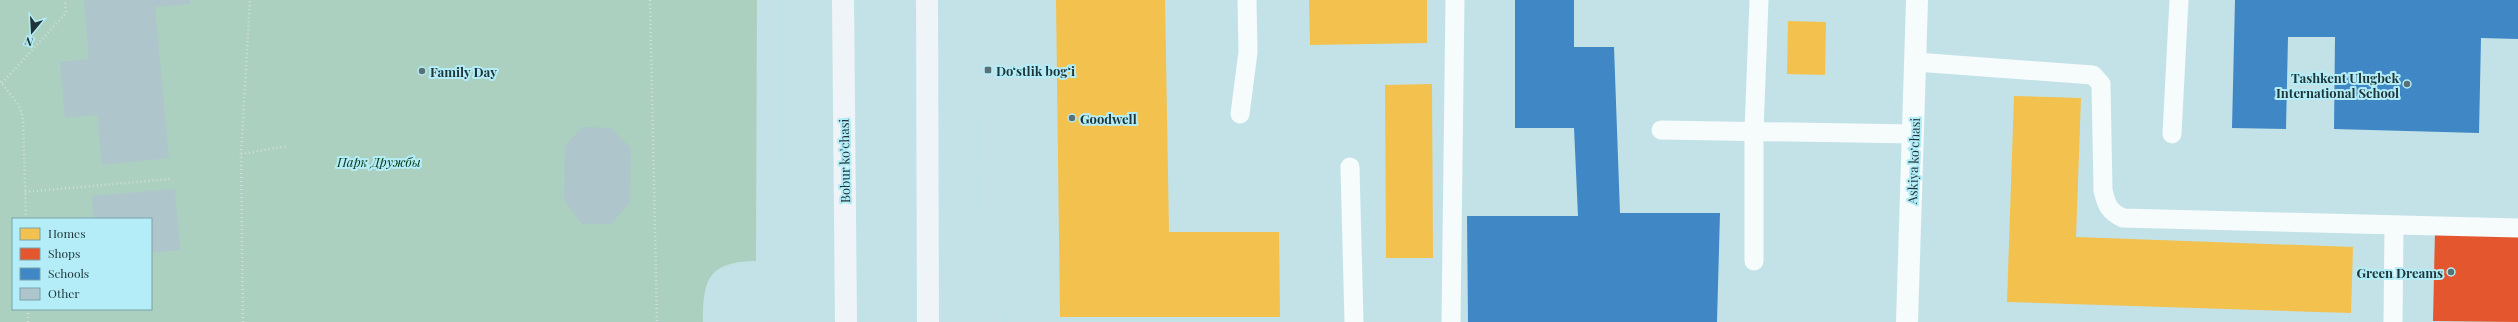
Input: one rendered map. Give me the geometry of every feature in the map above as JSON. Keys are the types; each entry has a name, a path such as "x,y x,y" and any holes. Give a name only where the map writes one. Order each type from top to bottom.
{"main road":[{"name":"Bobur ko'chasi","path":"842,0 846,322"},
{"path":"927,0 928,322"}],"street":[{"name":"Askiya koʻchasi","path":"1907,322 1914,134 1916,0"}],"lane":[{"path":"1240,114 1248,52 1247,0"},
{"path":"1451,322 1455,0"},
{"path":"1754,261 1754,131 1759,0"},
{"path":"2172,134 2179,0"},
{"path":"1916,62 2093,74 2101,84 2103,190 2109,209 2112,213 2123,218 2518,228"},
{"path":"1661,130 1914,134"},
{"path":"1350,167 1354,322"},
{"path":"2393,322 2394,226"}],"path":[{"path":"26,218 23,117 18,104 1,82 66,12 65,0"},
{"path":"243,322 241,154 250,0"},
{"path":"650,0 657,322"},
{"path":"769,0 772,322"},
{"path":"987,0 992,322"},
{"path":"241,154 288,146"},
{"path":"25,192 170,179"},
{"path":"28,310 28,322"}],"green space":[{"name":"Парк Дружбы","path":"0,0 757,0 756,261 740,262 728,265 719,269 712,275 707,284 705,294 703,322 0,322"}],"building: Homes":[{"path":"1056,0 1165,0 1169,232 1279,232 1280,317 1060,317"},
{"path":"1309,0 1427,0 1427,43 1310,45"},
{"path":"1788,21 1826,22 1825,75 1787,74"},
{"path":"1432,84 1433,258 1386,258 1385,85"},
{"path":"2014,96 2081,98 2076,237 2353,247 2351,313 2007,302"}],"building: Shops":[{"path":"2435,230 2518,231 2518,322 2433,321"}],"building: Schools":[{"path":"1515,0 1574,0 1574,47 1614,47 1620,213 1720,213 1717,322 1468,322 1467,216 1578,216 1574,128 1515,128"},
{"name":"Tashkent Ulugbek International School","path":"2235,0 2518,0 2518,39 2481,38 2479,133 2334,129 2335,37 2288,37 2286,129 2232,128"}],"building: Other":[{"path":"84,0 190,0 191,4 155,7 169,158 102,165 97,115 65,118 60,62 89,59"},
{"path":"582,127 611,128 631,148 630,202 611,224 582,224 564,200 565,147"},
{"path":"175,189 180,250 152,253 152,218 94,218 92,196"}],"place":[{"name":"Doʻstlik bogʻi","path":"988,70"},
{"name":"Family Day","path":"422,71"},
{"name":"Tashkent Ulugbek International School","path":"2407,84"},
{"name":"Goodwell","path":"1072,118"},
{"name":"Green Dreams","path":"2451,272"}]}
